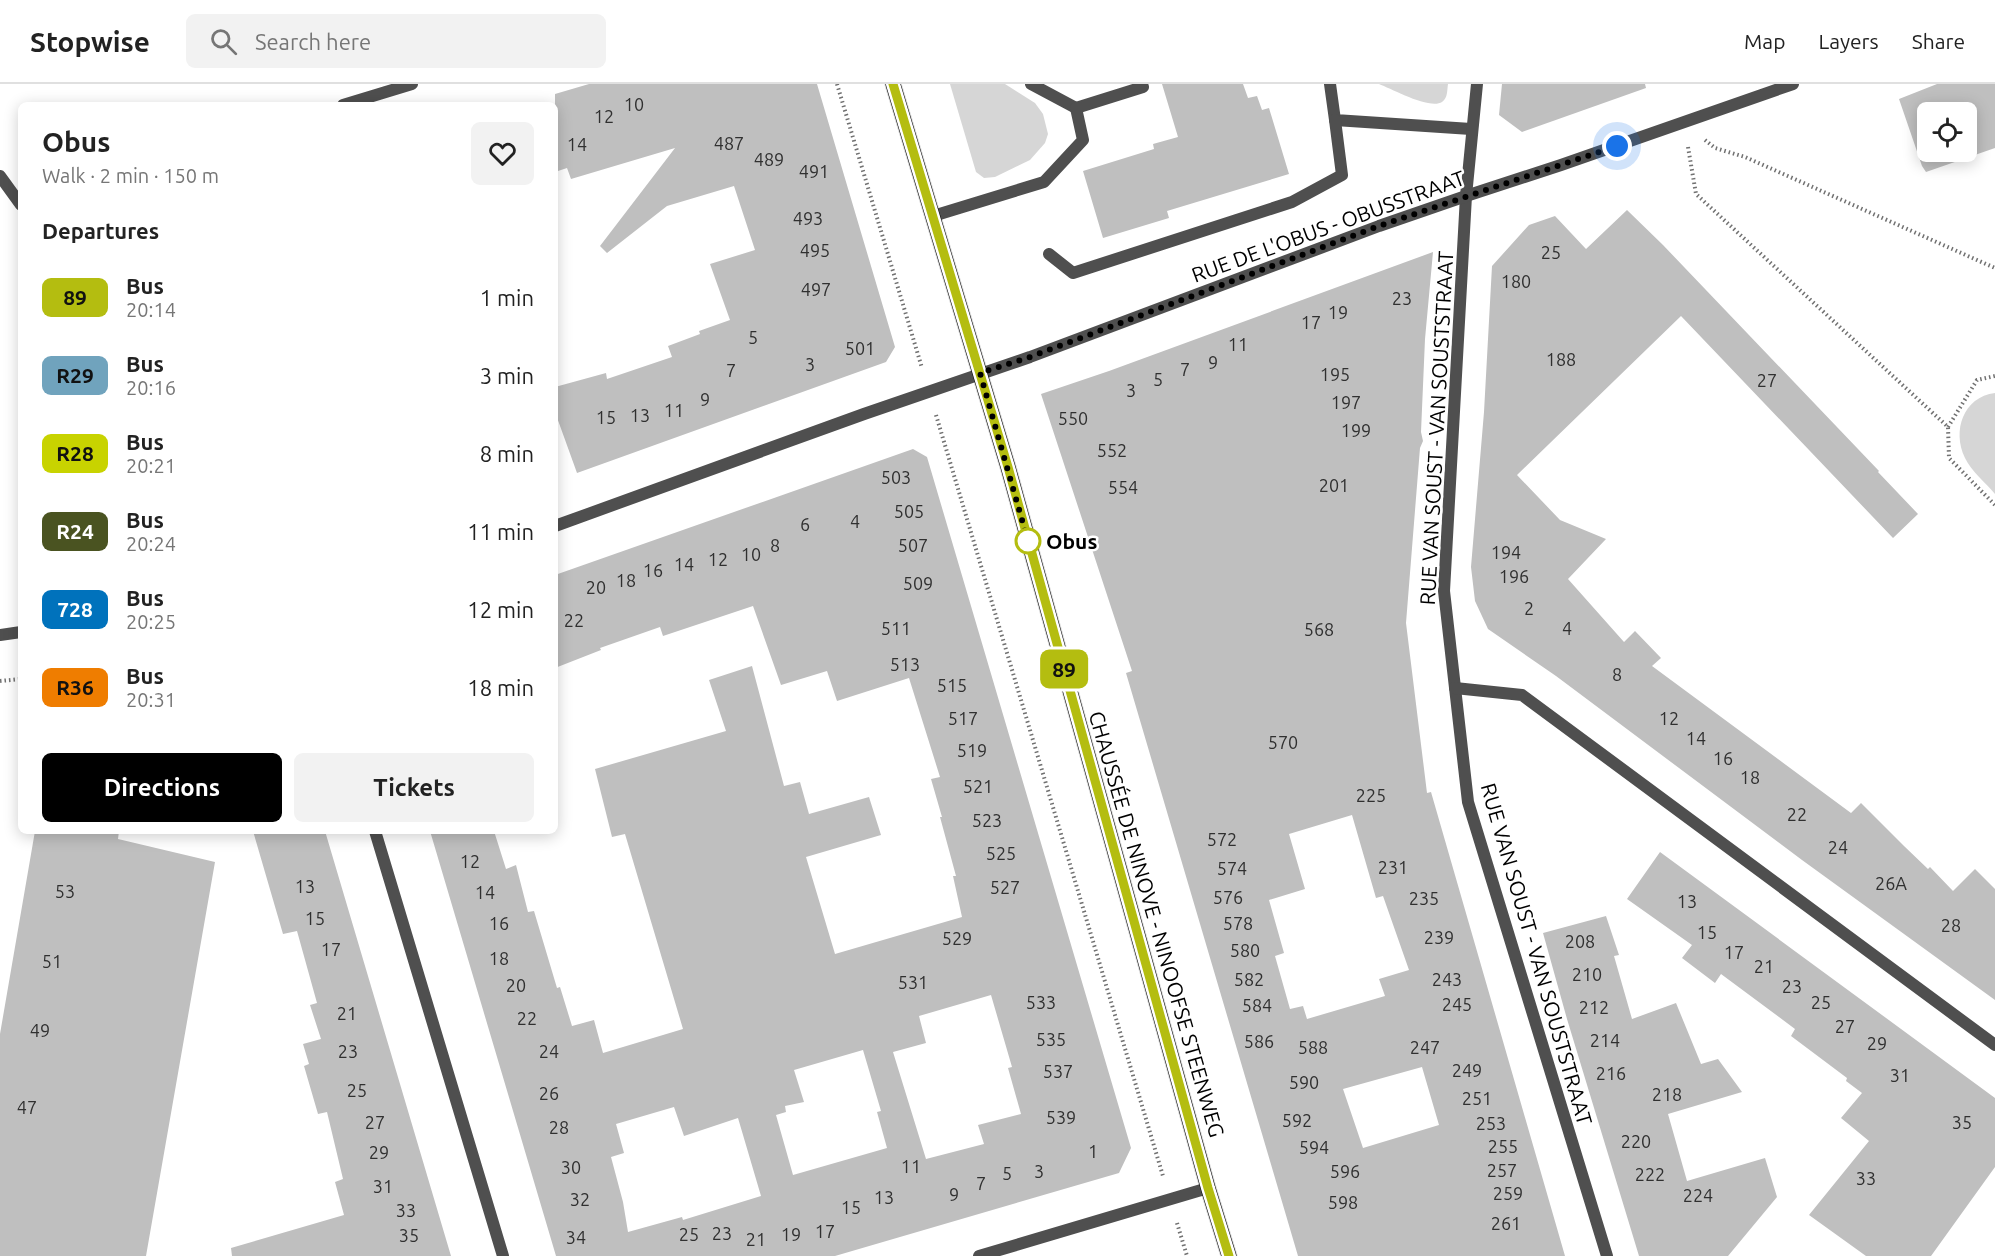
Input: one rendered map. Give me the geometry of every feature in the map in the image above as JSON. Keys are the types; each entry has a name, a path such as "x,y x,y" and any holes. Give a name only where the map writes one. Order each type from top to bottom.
{"main road":[{"name":"CHAUSSÉE DE NINOVE - NINOOFSE STEENWEG","path":"893,84 980,373 1229,1256"}],"street":[{"path":"353,102 412,84"},
{"path":"1031,84 1076,108 1143,87"},
{"path":"1049,254 1073,273 1292,202 1342,175 1330,84"},
{"name":"RUE VAN SOUST - VAN SOUSTSTRAAT","path":"1477,84 1466,196 1444,591 1468,802 1607,1256"},
{"name":"RUE DE L'OBUS - OBUSSTRAAT","path":"558,525 1038,354 1466,196 1793,84"},
{"path":"933,216 1044,182 1083,140 1076,108"},
{"path":"1335,120 1472,129"},
{"path":"0,176 18,200"},
{"path":"0,635 18,632"},
{"path":"1455,688 1522,695 1995,1045"},
{"path":"376,834 503,1256"},
{"path":"979,1256 1208,1188"}],"path":[{"path":"837,84 1187,1256"},
{"path":"1683,123 1715,148 1745,157 1995,268"},
{"path":"1683,123 1696,194 1948,427"},
{"path":"1995,376 1977,380 1948,427 1949,458 1995,505"},
{"path":"0,681 18,679"}],"shaded area":[{"path":"950,84 1005,84 1035,103 1043,114 1048,134 1045,143 1030,160 995,177 984,178 976,172"},
{"path":"1379,84 1448,84 1445,98 1436,104 1420,101"},
{"path":"1995,393 1995,494 1965,458 1961,448 1960,427 1968,408 1975,401"}],"building":[{"path":"589,84 817,84 895,347 886,362 577,473 558,420 558,386 606,373 607,379 672,357 668,346 700,334 699,331 730,320 710,264 755,250 734,186 667,206 607,253 600,246 675,148 571,179 567,168 558,171 558,102 555,102 555,94"},
{"path":"1162,84 1243,84 1248,98 1257,96 1262,110 1269,108 1289,174 1167,211 1169,218 1103,238 1083,171 1154,149 1153,144 1178,137"},
{"path":"1502,84 1645,84 1646,88 1522,132 1499,115"},
{"path":"1937,84 1995,84 1995,148 1977,154 1977,102 1917,102 1917,151 1899,99"},
{"path":"1921,162 1955,162 1926,172"},
{"path":"1627,210 1663,245 1918,514 1893,538 1681,316 1517,475 1560,520 1606,539 1568,579 1624,642 1635,631 1661,658 1652,666 1851,813 1861,803 1953,891 1975,869 1995,889 1995,1000 1802,860 1556,676 1488,629 1475,601 1471,567 1484,412 1492,266 1529,225 1555,216 1586,249"},
{"path":"1433,252 1425,339 1421,432 1423,441 1420,448 1406,623 1427,793 1431,792 1565,1256 1298,1256 1126,673 1132,671 1041,394","holes":["1352,815 1376,898 1383,896 1409,970 1379,979 1385,996 1307,1019 1303,1006 1290,1009 1275,956 1284,953 1269,900 1305,889 1289,834","1422,1067 1439,1125 1363,1148 1343,1089"]},
{"path":"913,449 927,457 1131,1148 1119,1173 835,1256 556,1256 431,834 495,834 506,869 516,865 528,912 534,911 557,988 560,987 572,1026 594,1020 603,1053 683,1029 625,834 612,837 595,769 726,731 709,680 752,666 784,786 800,782 809,814 869,797 881,835 806,857 835,954 962,917 953,876 956,876 931,779 940,777 909,678 837,701 827,671 781,685 753,606 663,636 660,627 600,648 601,650 558,667 558,574","holes":["991,995 1012,1067 1008,1068 1021,1114 978,1125 984,1144 926,1159 893,1052 926,1043 919,1016","863,1050 881,1111 877,1112 887,1148 793,1175 776,1115 786,1112 785,1106 804,1102 794,1070","674,1107 684,1136 738,1118 761,1196 683,1220 682,1217 628,1232 611,1157 624,1153 616,1124"]},
{"path":"34,834 119,834 118,839 215,862 146,1256 0,1256 0,1034"},
{"path":"254,834 326,834 451,1256 232,1256 231,1248 344,1215 335,1182 343,1179 327,1112 318,1114 304,1066 309,1064 303,1044 321,1039 310,1005 317,1003 297,931 283,934"},
{"path":"1660,852 1995,1098 1995,1167 1931,1256 1866,1256 1809,1215 1869,1141 1841,1118 1862,1093 1846,1081 1847,1078 1791,1036 1795,1029 1721,974 1715,983 1682,958 1692,945 1627,899"},
{"path":"1606,916 1619,955 1614,956 1632,1019 1676,1003 1701,1064 1718,1059 1742,1092 1668,1114 1687,1181 1765,1158 1777,1197 1728,1256 1639,1256 1543,933"}],"bus line":[{"name":"89","path":"893,84 1008,467 1208,1188 1229,1256"}],"place":[{"name":"Obus","path":"1028,541"}],"route":[{"path":"1028,541 980,373 1030,357 1379,226 1617,146"}]}
